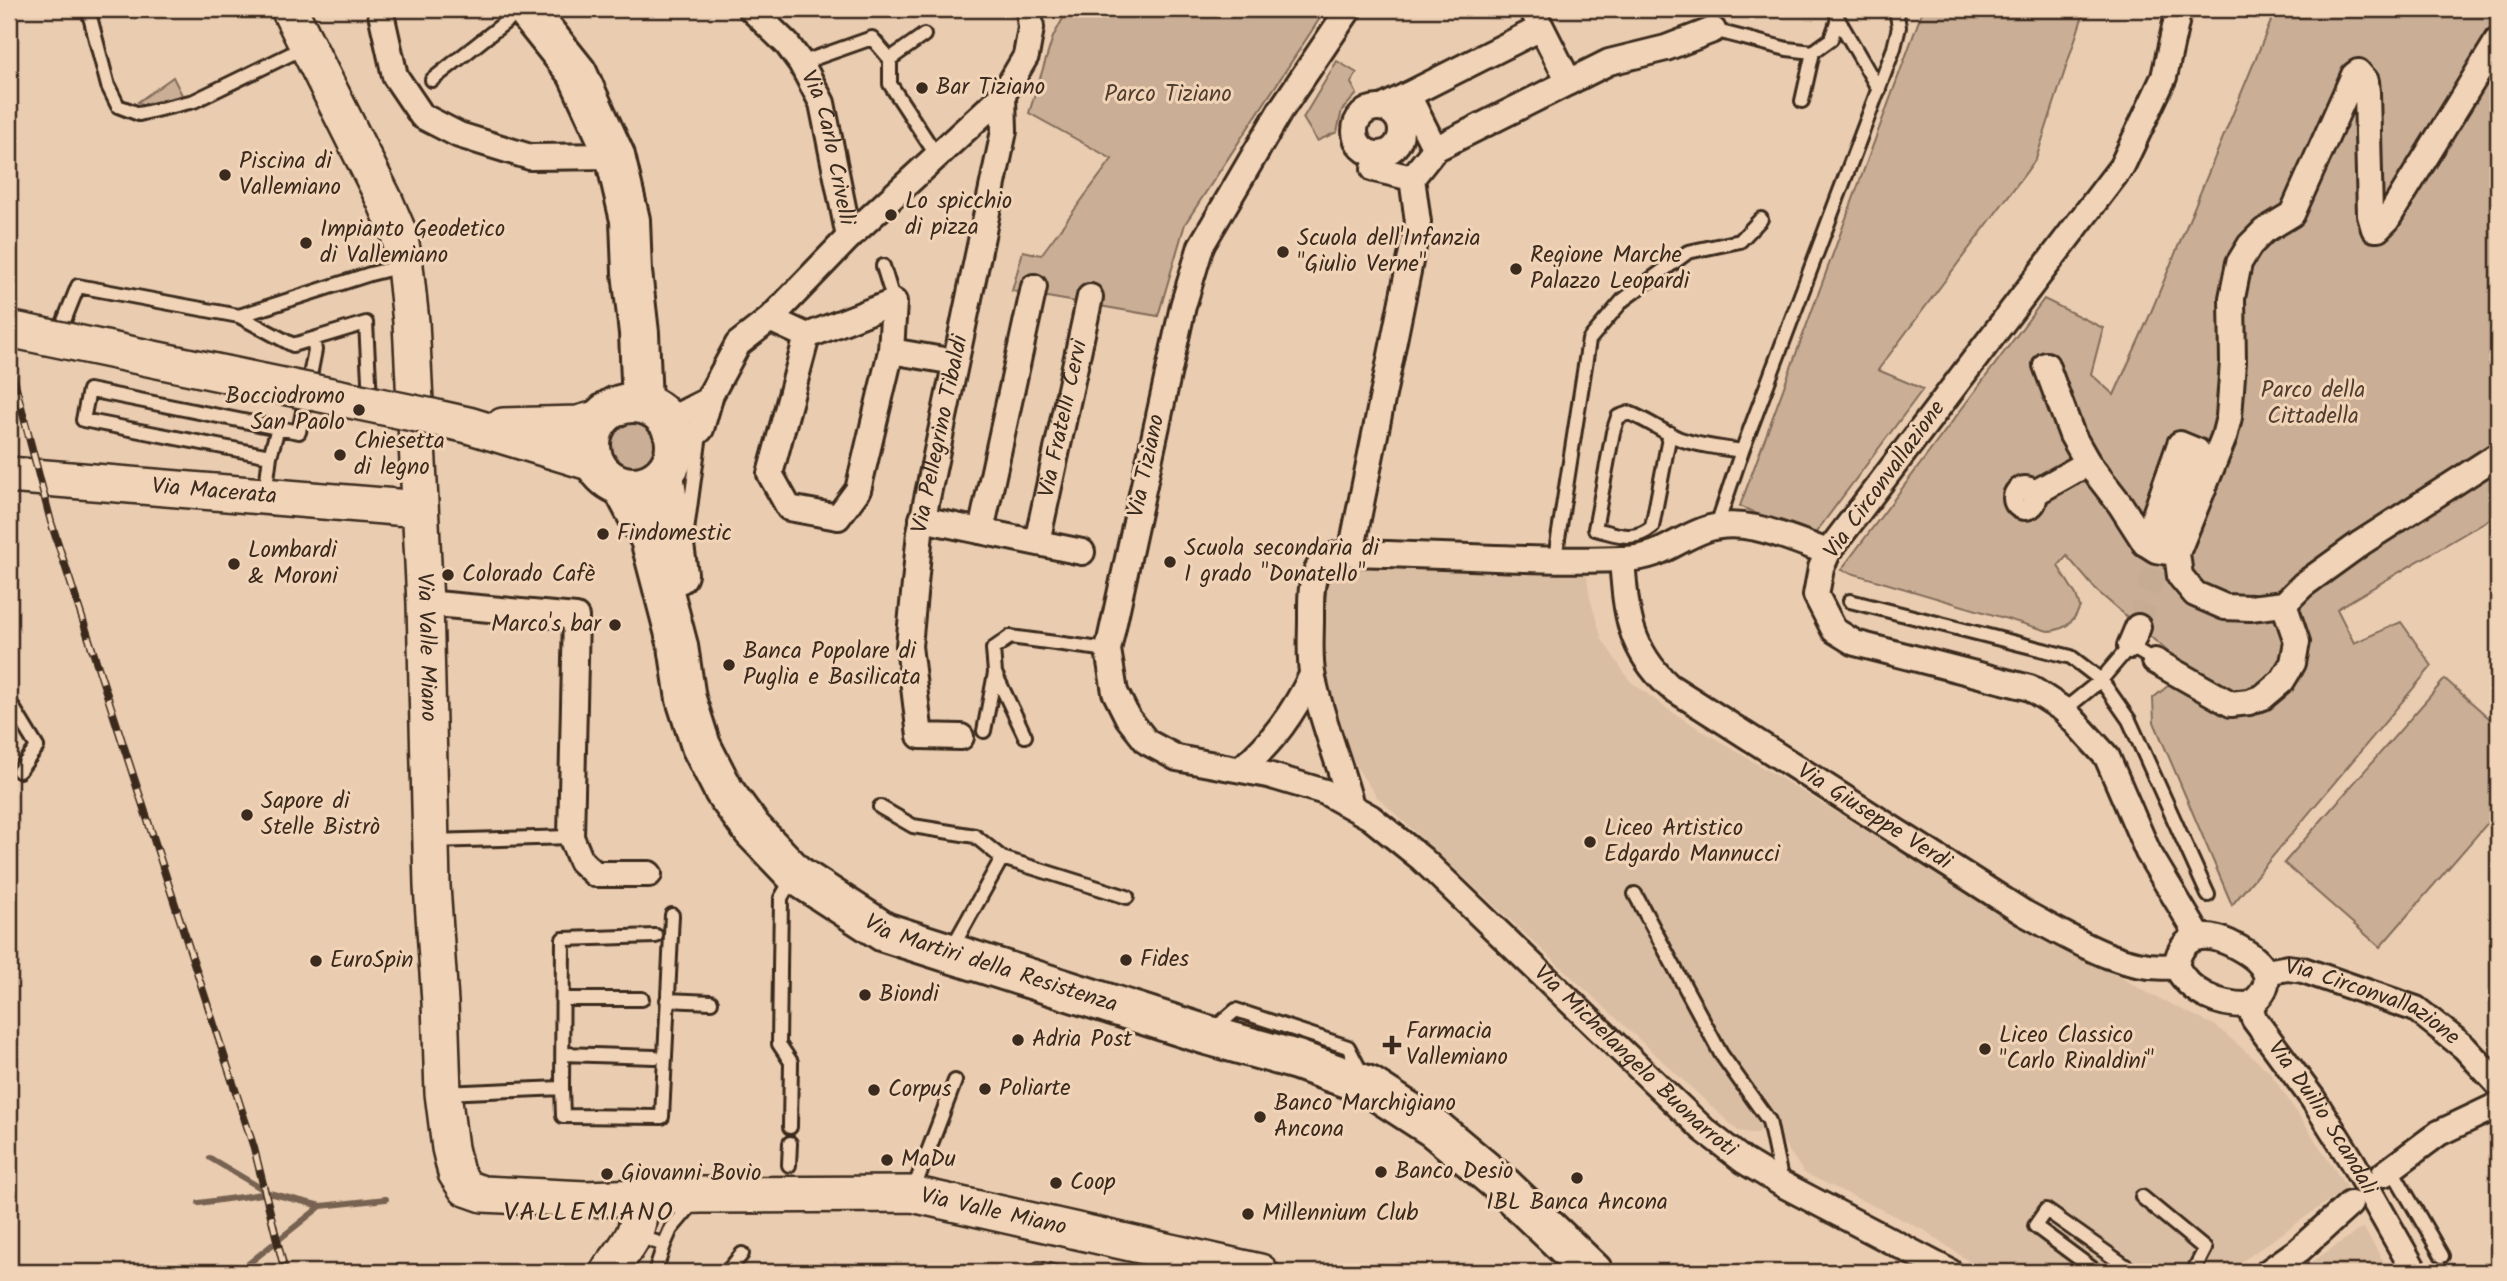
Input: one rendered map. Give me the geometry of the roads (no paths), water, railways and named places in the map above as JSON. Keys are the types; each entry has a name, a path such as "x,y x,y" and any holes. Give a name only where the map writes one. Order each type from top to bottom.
{"main road":[{"path":"524,9 577,73 615,156 631,220 632,272 639,333 627,404 594,429 591,442 609,475 661,536"},
{"path":"627,404 674,433 680,453 661,536"},
{"path":"609,475 645,485 680,453"},
{"name":"Via Martiri della Resistenza","path":"661,536 678,572 678,646"},
{"name":"Via Martiri della Resistenza","path":"661,536 686,699 701,746 724,791 752,829 795,873 884,932 1207,1035 1297,1060 1368,1086 1434,1128 1502,1185 1593,1272"}],"street":[{"name":"Via Valle Miano","path":"289,9 384,199 399,234 405,265 411,322 425,603 431,841 443,1093 456,1173 466,1188 484,1195 638,1198 712,1195 789,1182 912,1194 1182,1261 1260,1272"},
{"path":"380,9 395,76 422,116 458,135 530,157 615,156"},
{"name":"Via Carlo Crivelli","path":"751,9 787,44 801,63 822,103 849,237"},
{"path":"680,453 738,344 770,319 849,237 1003,95 1026,56 1031,28 1029,9"},
{"name":"Via Tiziano","path":"1349,9 1280,111 1201,246 1183,306 1108,650 1115,692 1128,718 1147,742 1177,758 1268,775 1325,792 1351,806"},
{"name":"Via Circonvallazione","path":"2179,9 2164,77 2122,166 1828,552 1821,568 1816,595 1834,631 1854,643 2030,688 2064,710 2107,757 2148,852 2199,937 2217,937 2262,964 2267,982 2263,992 2249,1005"},
{"path":"1412,178 1382,165 1358,143 1357,121 1361,115 1408,95 1537,18 1569,82"},
{"path":"1351,553 1418,222 1412,178 1435,149 1609,62 1666,48 1713,30"},
{"path":"2162,545 2224,437 2230,417 2233,373 2232,298 2239,264 2250,244 2264,231 2292,214 2354,75 2358,72 2362,76 2367,92 2370,215 2376,230 2387,220 2498,40"},
{"name":"Via Pellegrino Tibaldi","path":"972,734 920,736 909,646 922,519 1004,131 1003,95"},
{"path":"1408,95 1435,149"},
{"path":"1382,108 1396,115 1402,130 1397,145 1382,165"},
{"path":"981,531 1034,286"},
{"name":"Via Fratelli Cervi","path":"1037,542 1090,297"},
{"path":"770,319 807,336 894,302 891,351 858,490 838,517 789,508 770,474 807,336"},
{"path":"9,329 468,425 552,438 609,475"},
{"path":"891,351 955,362"},
{"path":"2046,365 2072,435 2088,463 2120,504 2162,545 2180,576 2195,594 2225,607 2250,608 2284,604 2303,586 2361,543 2498,456"},
{"path":"552,438 627,404 679,415 710,397"},
{"path":"2033,494 2088,463"},
{"name":"Via Macerata","path":"9,475 420,509"},
{"path":"922,519 1082,552"},
{"path":"1351,806 1312,675 1311,591 1320,564 1329,558 1351,553 1622,559 1654,555 1717,525 1756,528 1828,552"},
{"name":"Via Giuseppe Verdi","path":"1622,559 1630,630 1641,655 1669,686 2024,913 2069,937 2132,963 2157,969 2176,966"},
{"path":"425,603 576,617 571,837 581,861 594,874 649,874"},
{"path":"2155,661 2231,704 2263,697 2282,681 2293,663 2297,642 2284,604"},
{"path":"1241,769 1284,726 1312,675"},
{"name":"Via Michelangelo Buonarroti","path":"1351,806 1370,817 1422,859 1704,1130 1744,1161 1782,1184 1950,1272"},
{"path":"2199,937 2185,945 2176,966 2189,983 2206,996 2228,1004 2249,1005"},
{"name":"Via Circonvallazione","path":"2266,972 2288,968 2303,970 2416,1009 2464,1047 2498,1084"},
{"name":"Via Duilio Scandali","path":"2249,1005 2254,1019 2314,1099 2353,1161 2415,1272"},
{"path":"2387,1171 2438,1133 2498,1105"},
{"path":"608,1272 649,1240 638,1198"},
{"path":"2268,1272 2299,1250 2350,1204"}],"lane":[{"path":"88,9 108,86 118,106 139,114 194,101 308,46"},
{"path":"432,80 524,9"},
{"path":"1717,525 1742,450 1879,90 1899,27 1896,9"},
{"path":"1836,14 1879,90"},
{"path":"1802,102 1813,52 1831,38 1836,14"},
{"path":"1713,30 1787,49 1813,52"},
{"path":"924,35 890,59 890,84 937,156"},
{"name":"Via Carlo Crivelli","path":"801,63 872,38 890,59"},
{"path":"1555,558 1589,340 1623,300 1688,251 1740,241 1761,219"},
{"path":"239,316 405,265"},
{"path":"883,266 894,302"},
{"path":"307,391 57,340 78,286 239,316 293,345 366,323 370,399"},
{"path":"270,456 83,420 89,390 299,432 315,350 313,339"},
{"path":"1670,433 1652,527 1642,536 1631,537 1595,529 1618,416 1629,412 1670,433 1679,439 1742,450"},
{"path":"265,496 270,456 278,428"},
{"path":"678,572 687,528 680,453"},
{"path":"1850,601 2071,657 2101,680 2129,720 2208,895"},
{"path":"2064,710 2101,680 2134,636 2155,661"},
{"path":"1025,736 995,673 993,649 1010,637 1108,650"},
{"path":"972,734 995,673"},
{"path":"9,701 37,747 19,771"},
{"path":"880,807 912,826 975,836 1002,858 1126,897"},
{"path":"431,841 571,837"},
{"path":"949,954 1002,858"},
{"path":"790,1127 791,1062 779,1044 781,898 795,873"},
{"path":"1635,894 1721,1054 1769,1121 1782,1184"},
{"path":"656,936 563,939 563,1116 662,1117 671,915"},
{"path":"563,999 642,999"},
{"path":"667,1000 711,1002"},
{"path":"563,1054 655,1057"},
{"path":"912,1194 955,1080"},
{"path":"443,1093 562,1088"},
{"path":"789,1182 790,1143"},
{"path":"2387,1171 2442,1256"},
{"path":"655,1272 649,1240 671,1229 712,1195"},
{"path":"2142,1197 2205,1249 2193,1272"},
{"path":"2097,1272 2035,1226 2046,1210 2134,1272"},
{"path":"727,1272 742,1254"},
{"path":"1038,1272 1039,1269 1053,1272"}],"waterway":[{"path":"210,1158 269,1193 321,1206 386,1199"},
{"path":"199,1203 269,1193"},
{"path":"238,1272 321,1206"}],"tunnel":[{"path":"2138,627 2165,539"}],"railway":[{"path":"9,360 51,522 254,1148 285,1272"}],"place":[{"name":"Bar Tiziano","path":"922,88"},
{"name":"Piscina di Vallemiano","path":"225,175"},
{"name":"Lo spicchio di pizza","path":"891,215"},
{"name":"Impianto Geodetico di Vallemiano","path":"306,243"},
{"name":"Scuola dell'Infanzia \"Giulio Verne\"","path":"1283,252"},
{"name":"Regione Marche Palazzo Leopardi","path":"1516,269"},
{"name":"Bocciodromo San Paolo","path":"359,410"},
{"name":"Chiesetta di legno","path":"340,455"},
{"name":"Findomestic","path":"603,534"},
{"name":"Scuola secondaria di I grado \"Donatello\"","path":"1170,562"},
{"name":"Lombardi & Moroni","path":"234,564"},
{"name":"Colorado Cafè","path":"448,575"},
{"name":"Marco's bar","path":"615,625"},
{"name":"Banca Popolare di Puglia e Basilicata","path":"729,665"},
{"name":"Sapore di Stelle Bistrò","path":"247,815"},
{"name":"Liceo Artistico Edgardo Mannucci","path":"1590,842"},
{"name":"Fides","path":"1126,960"},
{"name":"EuroSpin","path":"316,961"},
{"name":"Biondi","path":"865,995"},
{"name":"Adria Post","path":"1018,1040"},
{"name":"Farmacia Vallemiano","path":"1392,1045"},
{"name":"Liceo Classico \"Carlo Rinaldini\"","path":"1985,1049"},
{"name":"Poliarte","path":"985,1089"},
{"name":"Corpus","path":"874,1090"},
{"name":"Banco Marchigiano Ancona","path":"1260,1117"},
{"name":"MaDu","path":"887,1160"},
{"name":"Banco Desio","path":"1381,1172"},
{"name":"Giovanni Bovio","path":"607,1174"},
{"name":"IBL Banca Ancona","path":"1577,1178"},
{"name":"Coop","path":"1056,1183"},
{"name":"Millennium Club","path":"1248,1214"}],"district":[{"name":"VALLEMIANO","path":"589,1213"}],"park label":[{"name":"Parco Tiziano","path":"1168,95"},
{"name":"Parco della Cittadella","path":"2313,404"}]}
